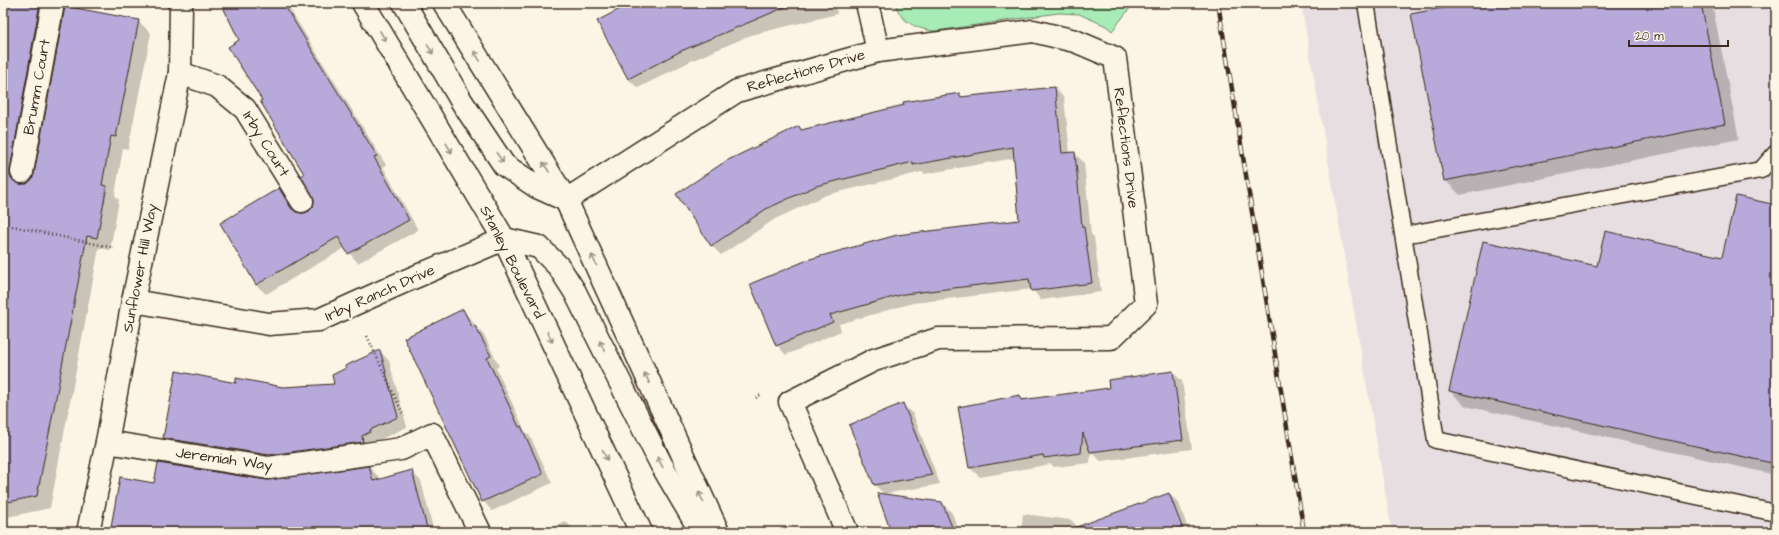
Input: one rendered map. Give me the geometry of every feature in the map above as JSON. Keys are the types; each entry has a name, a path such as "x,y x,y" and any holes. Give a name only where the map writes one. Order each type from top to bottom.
{"street":[{"name":"Brumm Court","path":"22,172 53,3"},
{"name":"Sunflower Hill Way","path":"88,532 108,442 142,254 180,73 181,5 179,3"},
{"name":"Stanley Boulevard","path":"363,3 504,239 641,532"},
{"path":"404,3 462,102 504,165 537,187 566,200"},
{"path":"444,3 566,200 718,532"},
{"path":"867,3 878,51"},
{"name":"Reflections Drive","path":"566,200 737,91 878,51 1033,31 1075,41 1115,58 1146,304 1111,338 938,339 874,360 790,402 847,532"},
{"name":"Irby Court","path":"180,73 217,86 245,109 302,201"},
{"name":"Irby Ranch Drive","path":"133,301 269,324 319,320 504,239"},
{"path":"504,239 539,247 559,267 575,292 660,464 701,532"},
{"path":"424,438 480,532"},
{"name":"Jeremiah Way","path":"108,442 269,468 401,449 424,438"}],"lane":[{"path":"1366,3 1436,440 1776,513"},
{"path":"1404,235 1760,170 1776,153"}],"path":[{"path":"12,226 142,254"},
{"path":"367,336 424,438"}],"shaded area":[{"path":"1301,3 1776,3 1776,532 1392,532"}],"green space":[{"path":"895,3 1134,3 1112,31 1106,26 1079,14 1058,13 936,31 916,27 905,20 897,10"}],"building":[{"path":"3,3 40,3 10,170 10,176 14,181 20,184 27,184 34,174 65,6 139,20 116,137 111,136 102,185 107,186 97,238 87,236 37,496 3,503"},
{"path":"221,3 283,3 377,156 374,157 409,220 348,254 338,237 256,285 220,223 279,188 291,208 296,212 303,213 309,211 313,207 314,200 301,176 304,174 260,101 262,100 228,47 239,40"},
{"path":"631,3 795,3 681,51 628,79 597,21"},
{"path":"1467,3 1701,3 1725,124 1444,181 1411,14"},
{"path":"1055,87 1062,153 1075,152 1082,227 1084,227 1092,283 1031,291 1029,279 904,294 830,315 833,322 776,346 750,284 810,259 897,235 1019,220 1013,147 913,165 913,162 816,186 766,209 711,246 676,194 726,161 799,126 801,130 904,105 903,102 960,93 960,97"},
{"path":"1736,196 1776,205 1776,464 1449,391 1483,241 1597,266 1605,231 1722,257"},
{"path":"463,309 472,327 475,326 491,356 487,358 543,474 482,502 404,338"},
{"path":"380,350 398,417 370,430 370,432 362,436 363,442 269,455 163,438 176,371 236,383 236,378 283,387 334,384 332,375 346,368 345,366"},
{"path":"1173,371 1183,440 1090,452 1083,433 1081,453 1044,458 1043,455 969,468 958,407 1020,395 1021,400 1109,388 1108,380"},
{"path":"903,403 932,475 874,485 849,425"},
{"path":"158,463 267,480 369,466 373,481 412,470 428,532 110,532 120,477 154,483"},
{"path":"877,493 942,502 954,532 891,532"},
{"path":"1169,493 1184,532 1072,532 1071,529"}],"railway":[{"path":"1218,3 1304,532"}]}
